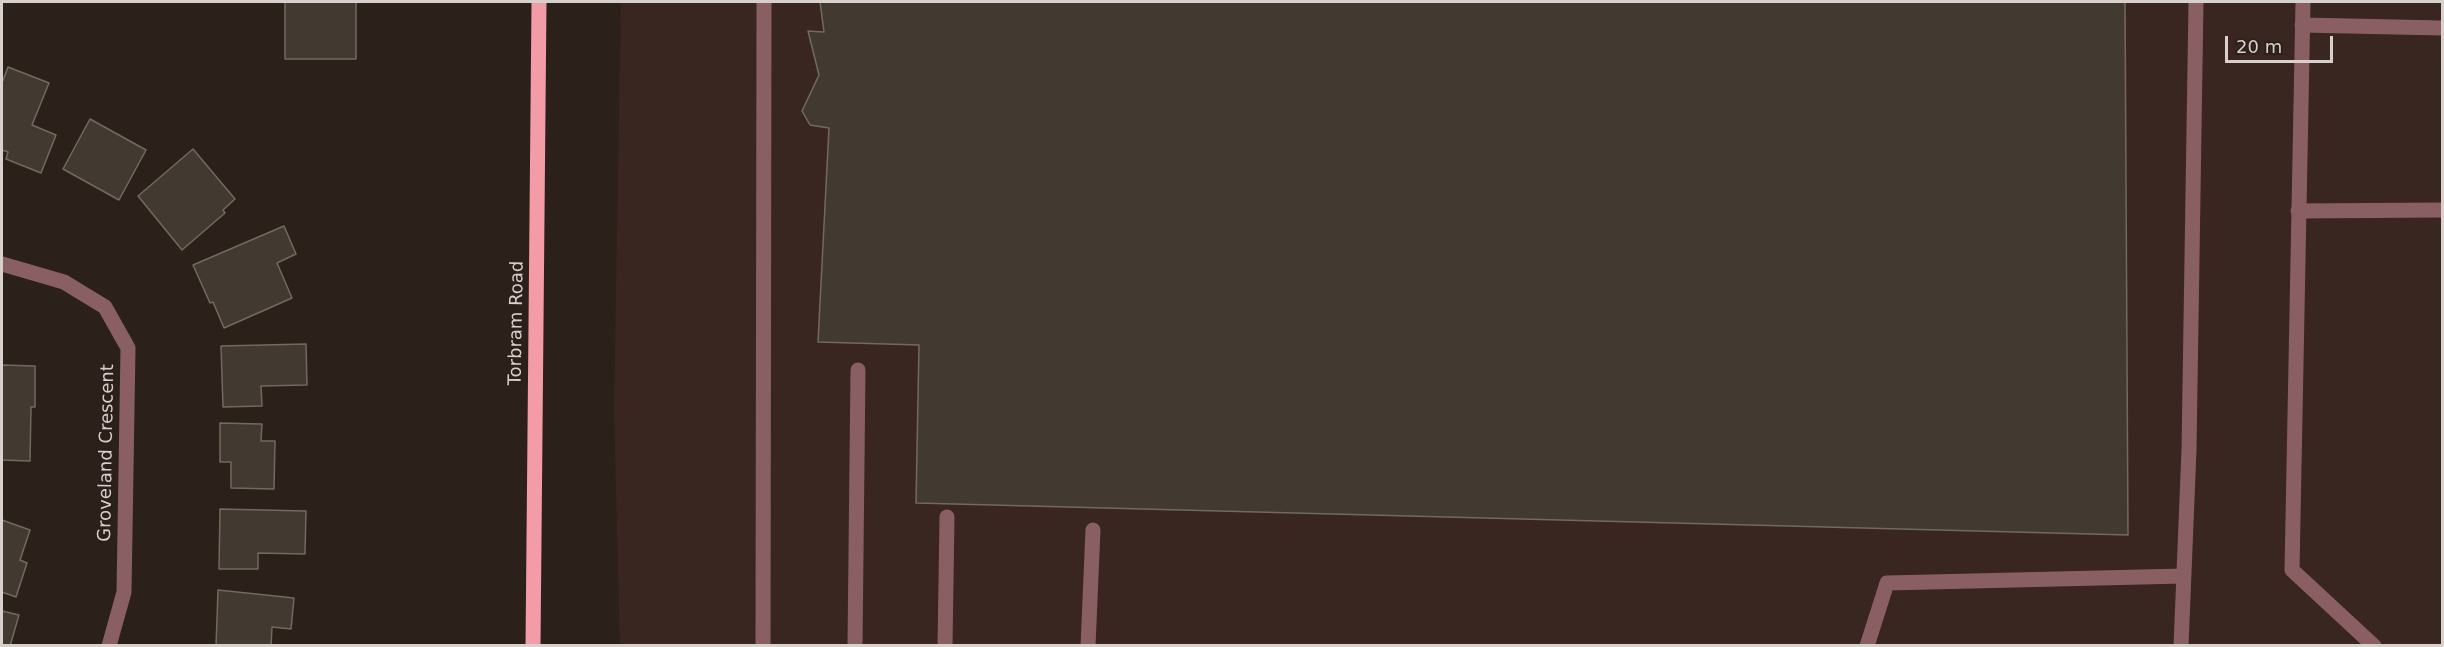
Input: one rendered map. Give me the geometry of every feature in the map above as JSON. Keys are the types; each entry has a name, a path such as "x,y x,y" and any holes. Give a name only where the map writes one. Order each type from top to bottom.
{"main road":[{"name":"Torbram Road","path":"533,645 539,2"}],"street":[{"path":"764,2 764,645"},
{"path":"2181,645 2189,450 2196,2"},
{"path":"2303,2 2292,570 2374,645"},
{"path":"2302,25 2442,28"},
{"path":"2298,211 2442,210"},
{"name":"Groveland Crescent","path":"2,264 64,282 105,308 128,348 124,592 109,645"},
{"path":"855,645 858,370"},
{"path":"945,645 947,517"},
{"path":"1088,645 1093,530"},
{"path":"1867,645 1887,583 2184,576"}],"shaded area":[{"path":"621,2 2442,2 2442,645 620,646 614,410"}],"building":[{"path":"285,2 356,2 356,59 285,59"},
{"path":"820,2 2125,2 2128,535 916,503 919,345 818,342 829,128 810,125 802,111 819,75 808,31 824,32"},
{"path":"8,67 49,83 32,125 56,135 41,173 6,159 8,152 2,150 2,83"},
{"path":"90,119 146,150 119,200 63,169"},
{"path":"193,149 235,199 223,210 225,213 182,250 138,196"},
{"path":"284,226 296,254 277,263 292,298 224,328 193,265"},
{"path":"306,344 307,385 261,386 262,406 223,407 221,346"},
{"path":"2,365 35,366 35,407 31,407 30,461 2,460"},
{"path":"220,423 262,424 261,441 275,441 274,489 231,488 231,462 220,462"},
{"path":"220,509 306,511 305,554 258,553 258,569 219,569"},
{"path":"2,520 30,530 20,560 27,563 16,597 2,592"},
{"path":"218,590 294,598 291,629 272,627 271,646 216,646"},
{"path":"2,611 19,615 10,646 2,646"}]}
